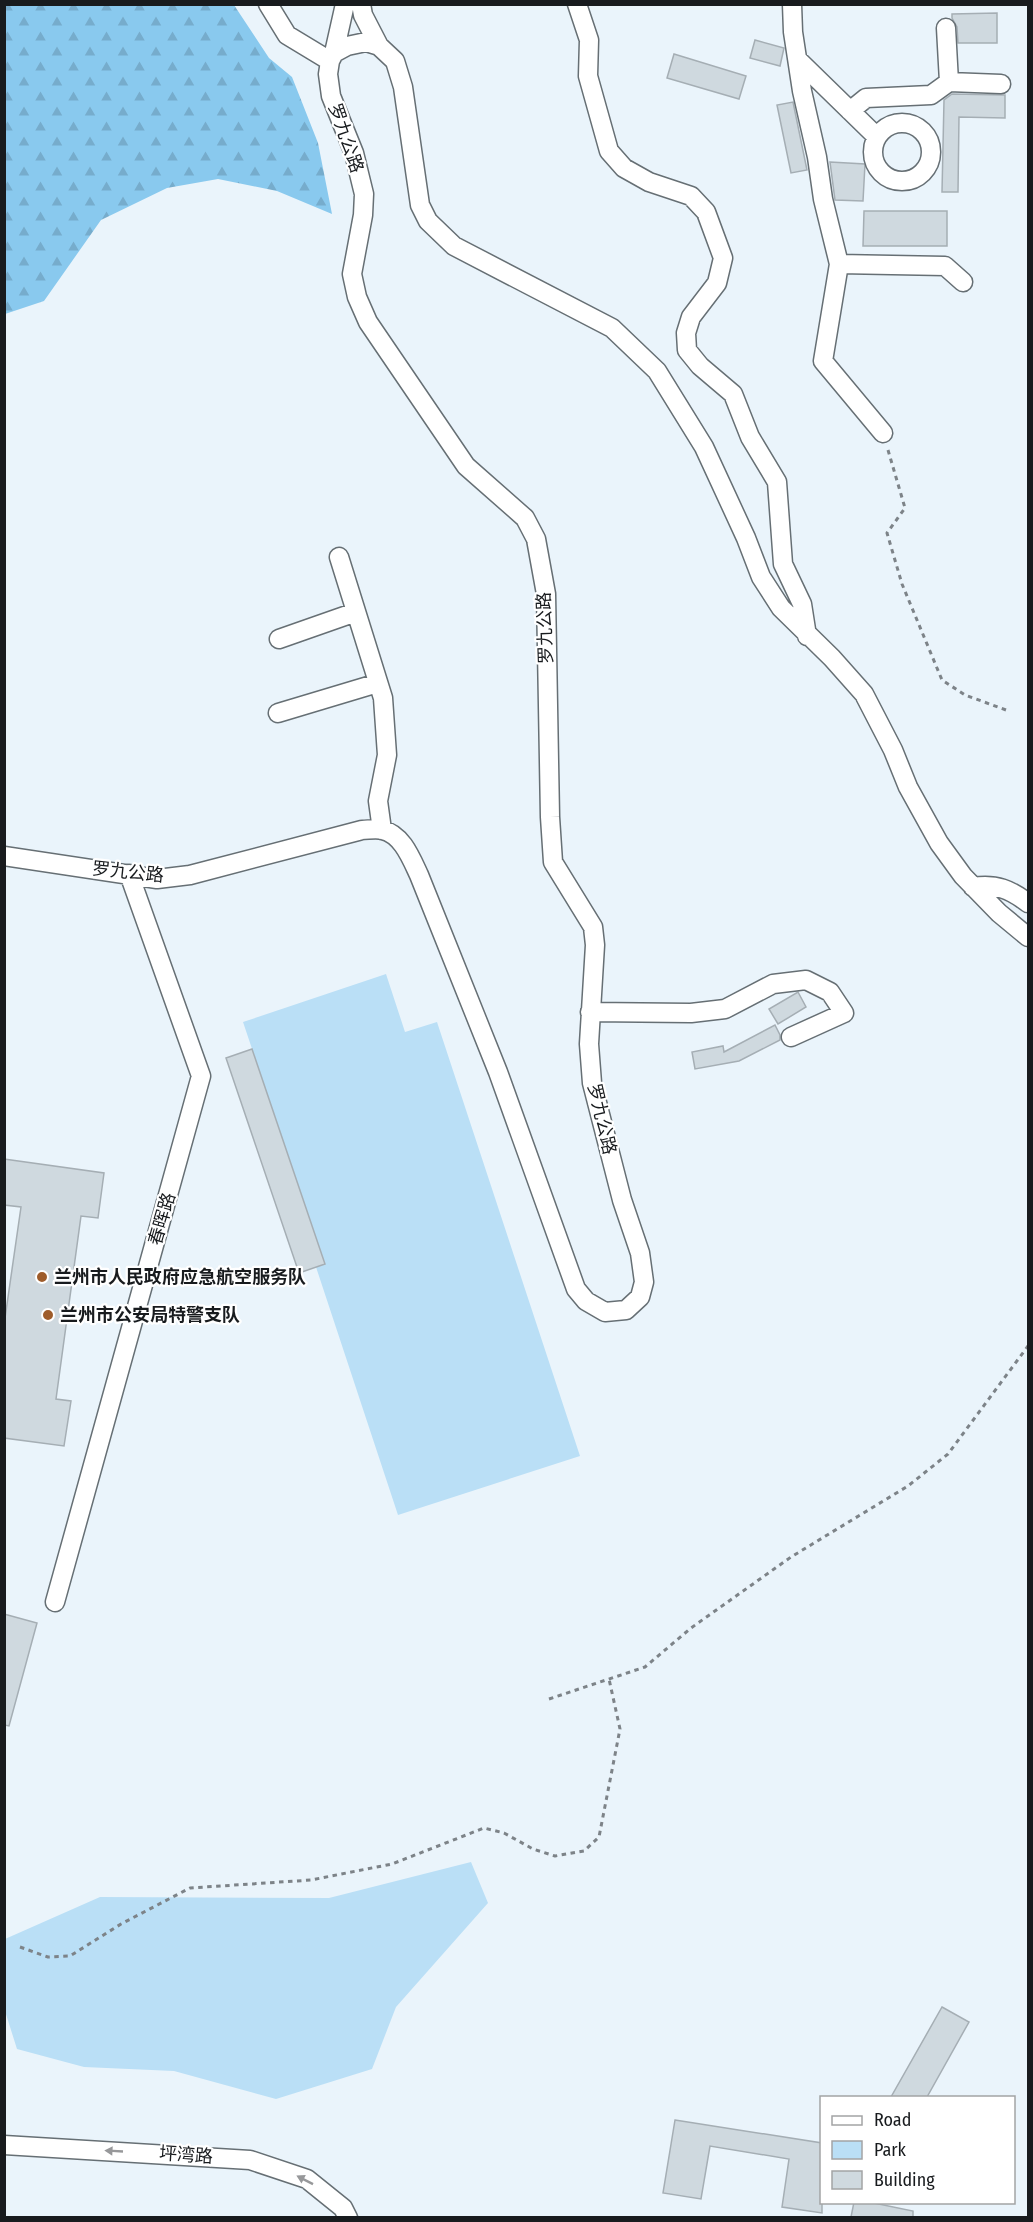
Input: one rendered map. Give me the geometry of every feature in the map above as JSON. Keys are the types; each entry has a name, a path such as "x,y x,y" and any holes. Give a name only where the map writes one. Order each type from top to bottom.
{"street":[{"path":"268,4 287,35 332,57 346,46 366,42 379,46"},
{"name":"罗九公路","path":"4,856 157,879 190,875 348,832 382,830 394,836 407,849 419,875 498,1072 576,1289 586,1301 605,1312 626,1310 640,1297 644,1282 640,1253 622,1200 592,1083 589,1044 595,945 593,927 553,862 550,817 546,594 537,539 525,518 466,466 368,322 357,297 352,274 363,216 364,194 354,153 331,96 328,74 345,4"},
{"path":"361,4 363,15 379,46 395,61 403,87 420,205 428,221 454,246 612,328 657,370 704,447 746,538 761,577 781,608 832,658 864,694 893,750 908,787 939,843 963,876 999,913 1029,937"},
{"path":"577,4 589,40 588,76 609,151 624,168 649,182 691,196 706,212 723,258 717,284 692,317 686,333 687,350 700,366 734,394 750,436 777,482 783,564 802,604 807,636"},
{"path":"792,4 802,91 818,157 823,199 839,264 823,361 883,433"},
{"path":"946,28 948,82"},
{"path":"797,59 877,137"},
{"path":"850,111 866,98 932,95 948,82 1001,84"},
{"path":"839,264 945,266 963,282"},
{"path":"339,557 383,698 387,754 378,801 382,830"},
{"path":"279,639 356,612"},
{"path":"279,713 378,683"},
{"name":"春晖路","path":"55,1602 139,1334 201,1076 129,874"},
{"path":"973,887 987,885 1003,888 1029,903"},
{"path":"590,1012 691,1013 724,1009 773,984 806,980 830,992 844,1013 791,1037"},
{"name":"坪湾路","path":"4,2145 250,2160 307,2179 343,2208 348,2217"}],"path":[{"path":"883,433 904,508 887,533 902,584 942,680 964,695 1006,710"},
{"path":"549,1699 645,1667 691,1628 791,1557 908,1486 948,1454 1029,1346"},
{"path":"20,1947 48,1957 70,1956 121,1924 190,1888 311,1880 392,1864 484,1828 504,1833 532,1850 555,1856 584,1851 599,1838 620,1729 609,1679"}],"green space":[{"path":"5,4 234,5 269,58 292,77 318,143 332,214 277,191 218,179 167,188 101,220 44,301 5,314"},
{"path":"386,974 405,1032 437,1022 580,1456 398,1515 316,1267 324,1264 243,1022"},
{"path":"471,1862 488,1903 396,2007 372,2069 276,2099 174,2071 84,2067 17,2049 5,2011 5,1939 100,1897 329,1898"}],"building":[{"path":"997,13 997,43 958,43 957,27 952,14"},
{"path":"755,40 784,48 780,66 750,58"},
{"path":"674,54 746,76 739,99 667,78"},
{"path":"952,94 1005,95 1005,118 959,117 958,192 942,192 944,100"},
{"path":"793,102 807,170 791,173 777,105"},
{"path":"830,162 865,164 863,201 835,200"},
{"path":"864,211 947,211 947,246 863,246"},
{"path":"798,992 806,1007 778,1024 769,1009"},
{"path":"775,1025 780,1040 739,1061 695,1069 692,1052 723,1046 724,1052"},
{"path":"252,1049 325,1264 299,1273 226,1058"},
{"path":"4,1159 104,1173 98,1218 81,1216 56,1399 71,1401 64,1446 4,1438 4,1325 21,1207 4,1205"},
{"path":"4,1614 37,1623 9,1726 4,1725"},
{"path":"942,2007 969,2022 928,2096 892,2096"},
{"path":"675,2120 820,2143 822,2213 782,2207 789,2159 710,2146 701,2199 663,2193"},
{"path":"854,2204 879,2204 913,2211 913,2217 851,2217"}],"place":[{"name":"兰州市人民政府应急航空服务队","path":"42,1277"},
{"name":"兰州市公安局特警支队","path":"48,1315"}]}
